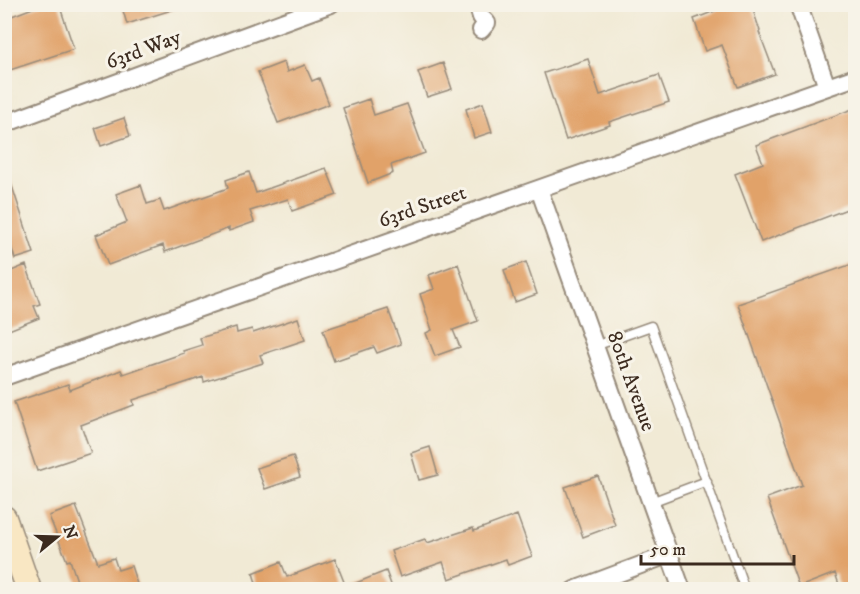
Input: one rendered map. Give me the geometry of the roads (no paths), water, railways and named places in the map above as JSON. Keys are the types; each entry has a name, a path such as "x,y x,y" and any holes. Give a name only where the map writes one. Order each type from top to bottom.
{"street":[{"name":"63rd Way","path":"4,124 331,4"},
{"path":"477,4 481,17 487,23 481,30"},
{"path":"798,4 827,87"},
{"name":"63rd Street","path":"4,377 855,77"},
{"name":"80th Avenue","path":"538,189 681,590"},
{"path":"4,518 29,590"},
{"path":"574,590 670,554"}],"lane":[{"path":"595,346 651,326 745,590"},
{"path":"651,502 707,481"}]}
